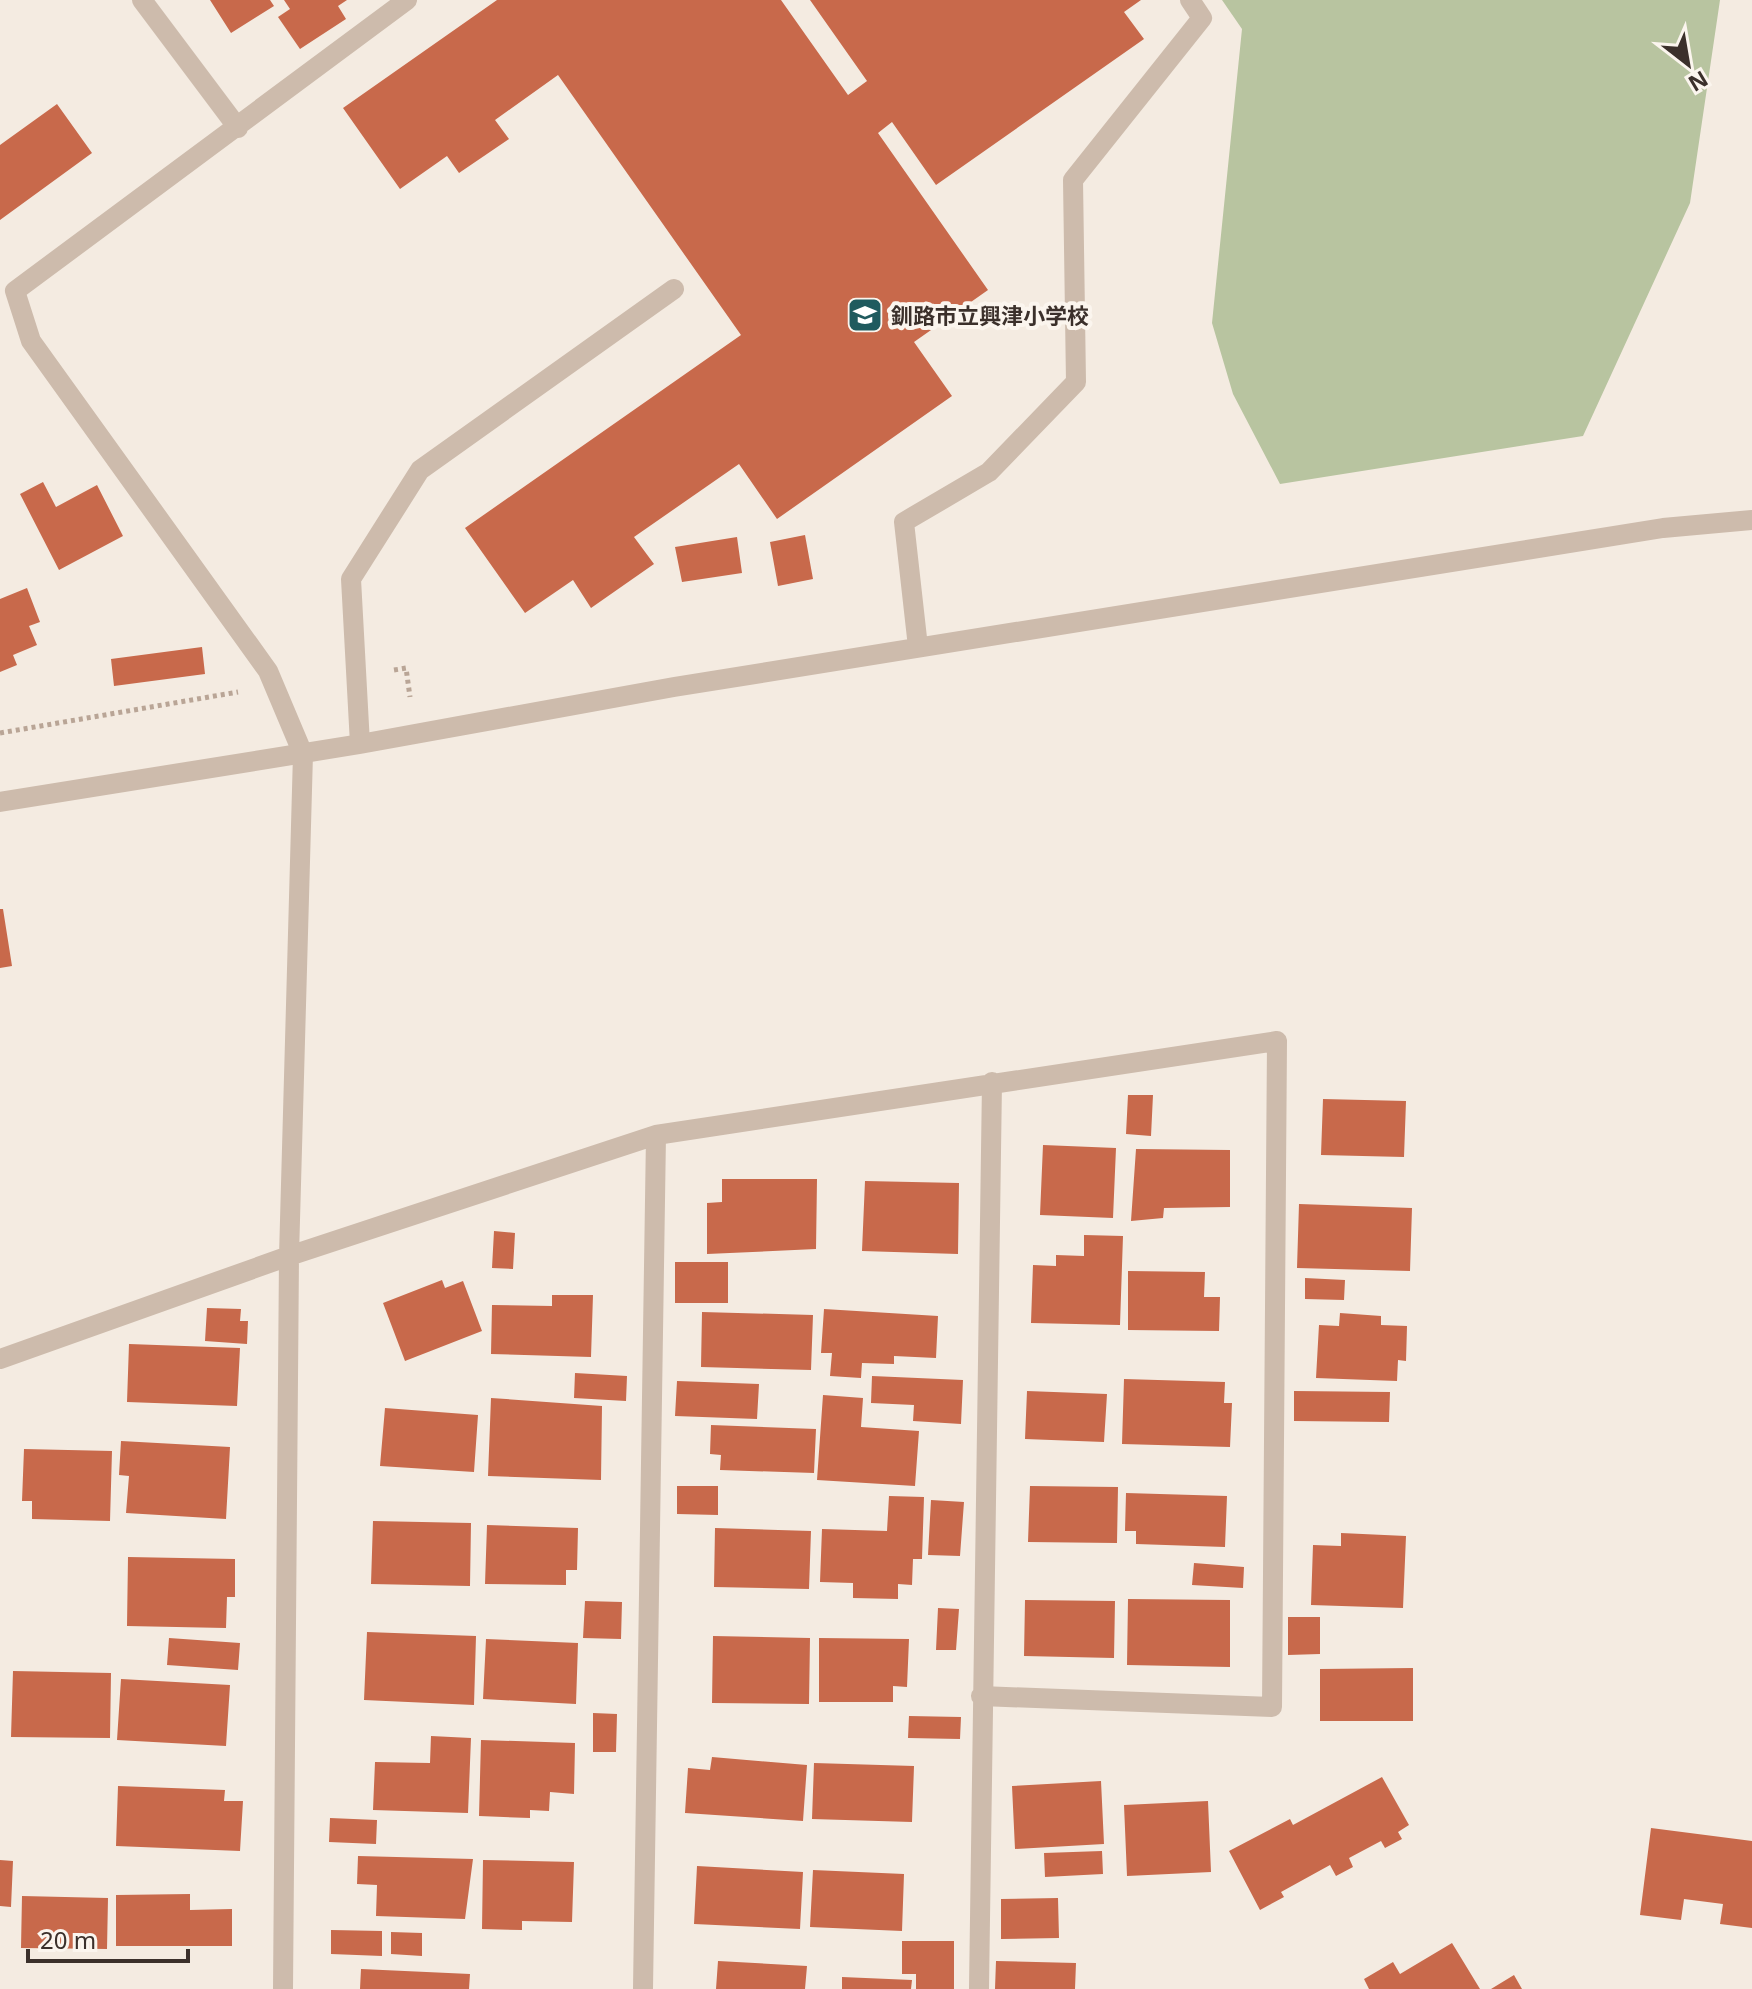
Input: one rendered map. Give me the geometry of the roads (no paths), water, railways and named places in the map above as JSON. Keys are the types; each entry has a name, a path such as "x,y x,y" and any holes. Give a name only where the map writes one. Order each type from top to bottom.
{"street":[{"path":"142,0 238,128"},
{"path":"283,1989 289,1256 303,754 276,686 31,341 15,291 407,0"},
{"path":"918,647 904,522 989,472 1076,382 1073,180 1202,18 1190,0"},
{"path":"360,744 351,579 420,470 674,289"},
{"path":"0,802 303,754 918,647 1663,528 1752,520"},
{"path":"0,1359 289,1256 656,1135 1277,1041 1272,1707 981,1696"},
{"path":"979,1989 992,1082"},
{"path":"643,1989 656,1135"}],"place":[{"name":"釧路市立興津小学校","path":"865,315"}]}
